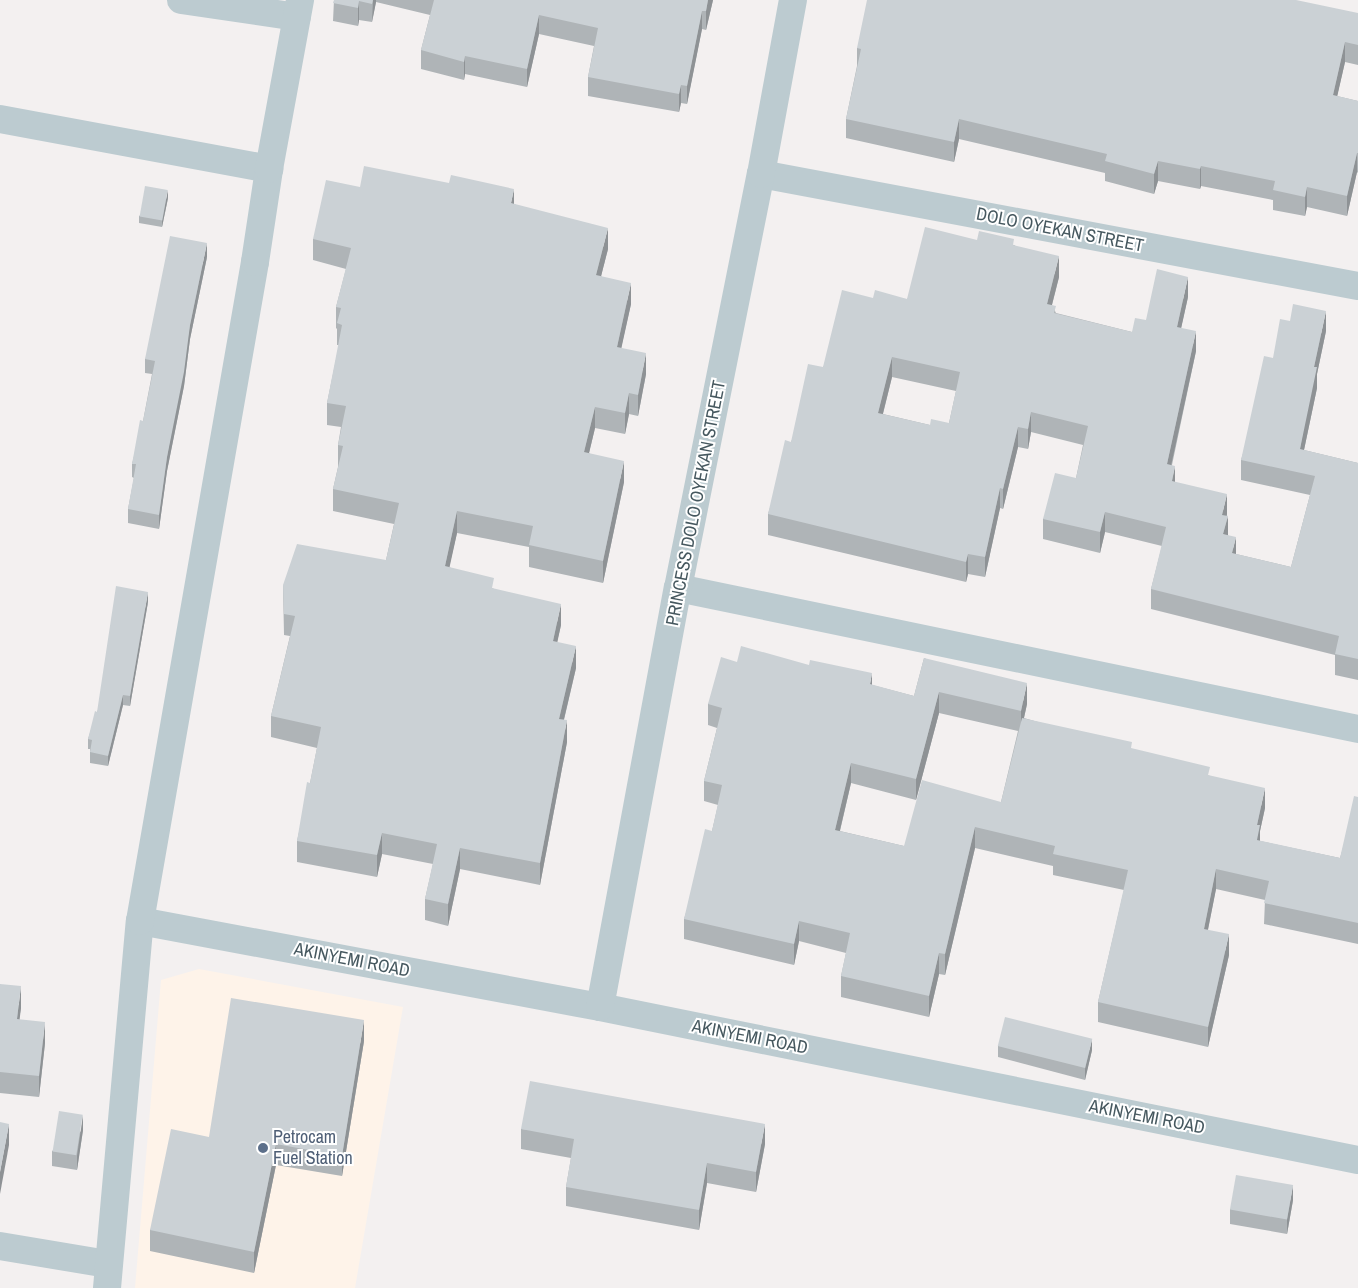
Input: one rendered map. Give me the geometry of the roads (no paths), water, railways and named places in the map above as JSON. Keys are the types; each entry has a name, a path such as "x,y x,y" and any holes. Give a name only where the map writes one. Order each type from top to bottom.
{"street":[{"path":"0,1246 107,1276 140,921 254,271 269,169 299,8 181,0"},
{"name":"PRINCESS DOLO OYEKAN STREET","path":"600,1007 678,588 794,0"},
{"path":"0,118 269,169"},
{"name":"DOLO OYEKAN STREET","path":"761,174 1358,286"},
{"path":"678,588 1358,729"},
{"name":"AKINYEMI ROAD","path":"140,921 600,1007 1358,1160"}],"place":[{"name":"Petrocam Fuel Station","path":"263,1148"}]}
